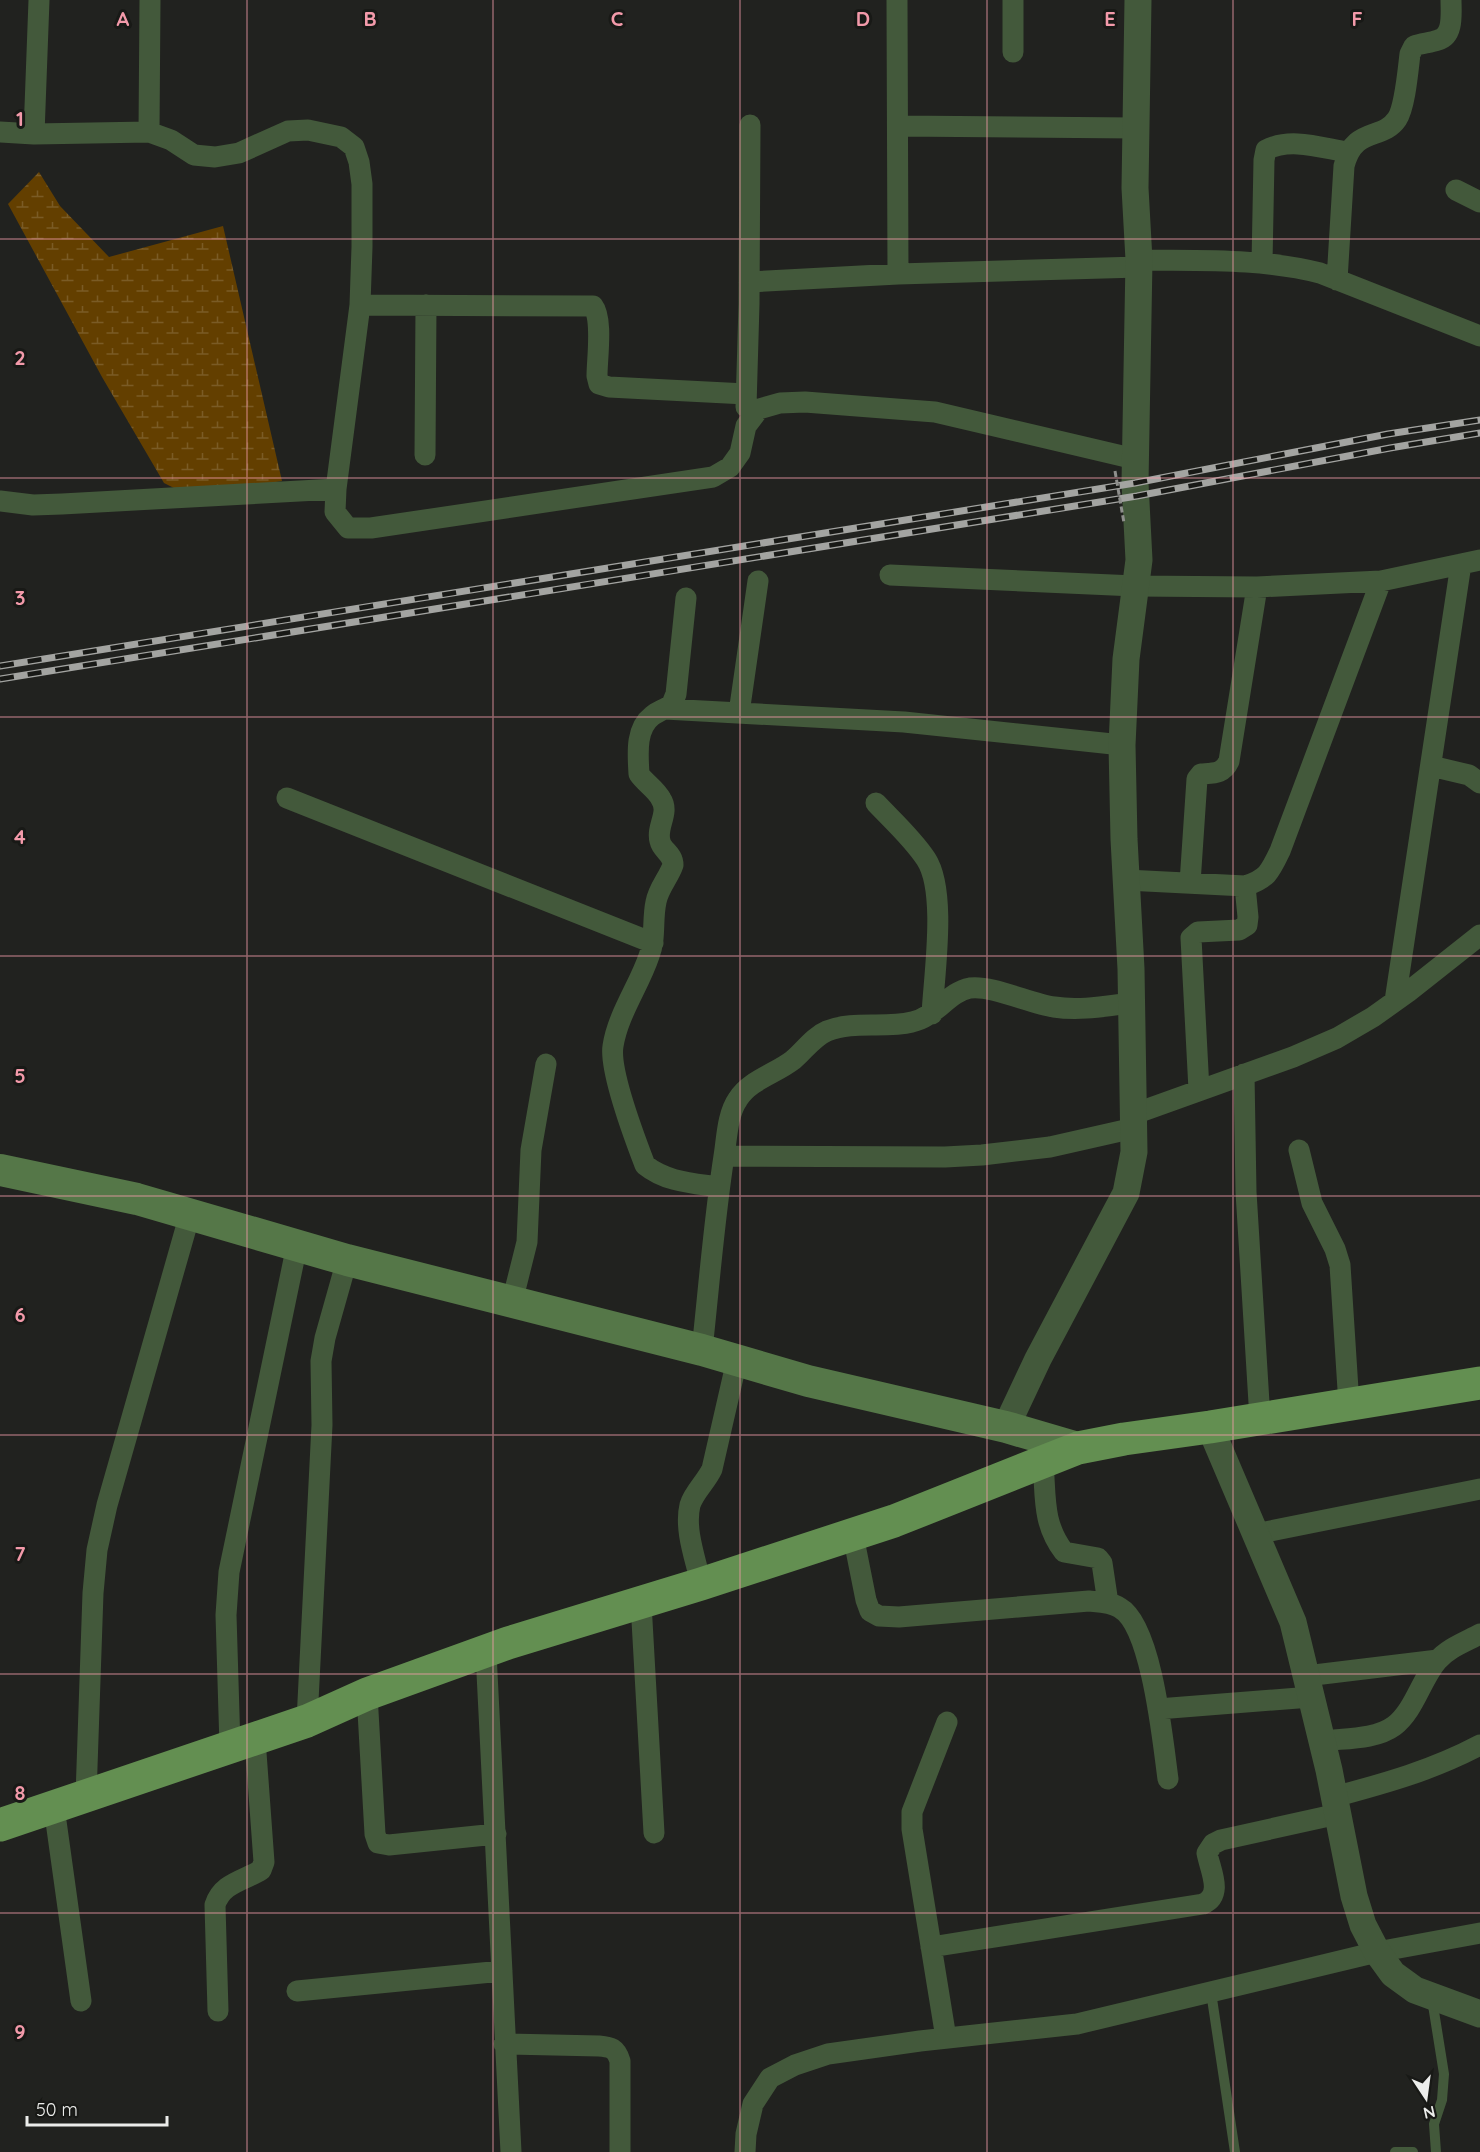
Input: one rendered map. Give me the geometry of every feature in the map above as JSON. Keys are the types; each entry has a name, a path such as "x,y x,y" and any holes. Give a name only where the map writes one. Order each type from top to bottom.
{"main road":[{"path":"0,1170 137,1198 347,1260 702,1350 808,1381 1006,1427 1078,1448"},
{"path":"0,1825 308,1721 366,1694 486,1653 508,1643 702,1584 894,1521 1078,1448 1480,1383"}],"street":[{"path":"34,134 39,0"},
{"path":"149,132 150,0"},
{"path":"897,0 898,274"},
{"path":"1013,0 1013,52"},
{"path":"1006,1427 1038,1359 1126,1193 1134,1152 1131,969 1122,745 1126,659 1139,552 1135,483 1125,465 1139,263 1135,188 1138,0"},
{"path":"1337,280 1344,166 1347,152 1365,136 1391,125 1399,117 1410,54 1414,46 1441,40 1447,34 1450,24 1451,0"},
{"path":"0,132 34,134 149,132 171,140 195,155 215,157 239,153 288,131 308,130 341,137 354,147 362,184 360,305 336,489 335,513 348,528 371,528 713,477 730,467 740,453 746,426 750,125"},
{"path":"898,126 1136,128"},
{"path":"1262,262 1266,150 1274,145 1296,144 1347,152"},
{"path":"1456,190 1480,202"},
{"path":"749,282 1139,263 1262,262 1293,266 1337,280 1480,336"},
{"path":"360,305 593,306 597,311 598,320 597,376 599,384 609,387 746,394"},
{"path":"425,455 426,305"},
{"path":"746,426 759,409 780,403 805,402 935,412 1125,465"},
{"path":"0,501 33,505 62,504 336,489"},
{"path":"890,575 1134,586 1257,586 1381,581 1470,562 1431,765 1395,1001"},
{"path":"739,713 758,581"},
{"path":"1126,880 1245,886 1261,881 1271,870 1280,852 1381,581"},
{"path":"1190,883 1197,779 1201,774 1218,773 1226,769 1229,761 1257,586"},
{"path":"686,598 676,694 672,704 644,723 640,732 639,746 639,774 661,798 665,809 659,833 660,842 673,859 670,874 656,900 650,956 619,1026 613,1046 615,1074 645,1165 668,1179 719,1187"},
{"path":"665,709 904,722 1122,745"},
{"path":"1431,765 1469,775 1480,783"},
{"path":"287,798 653,943"},
{"path":"876,803 926,859 932,871 938,910 932,1014"},
{"path":"1199,1090 1191,938 1198,932 1239,930 1247,925 1245,886"},
{"path":"724,1156 945,1157 1050,1147 1134,1121 1199,1090 1293,1057 1337,1038 1395,1001 1480,934"},
{"path":"702,1350 719,1187 731,1113 737,1100 747,1088 794,1059 811,1041 825,1032 844,1026 913,1022 932,1014 948,999 963,990 972,988 985,989 1053,1007 1095,1008 1131,1003"},
{"path":"512,1302 529,1227 531,1150 546,1064"},
{"path":"1244,1074 1246,1192 1260,1419"},
{"path":"1299,1150 1312,1203 1335,1249 1340,1265 1349,1405"},
{"path":"86,1796 93,1593 98,1550 110,1494 190,1214"},
{"path":"218,2011 215,1905 218,1895 234,1883 261,1870 264,1862 242,1743 226,1615 229,1572 297,1245"},
{"path":"308,1721 322,1425 321,1361 325,1338 347,1260"},
{"path":"702,1584 691,1539 690,1505 712,1469 737,1360"},
{"path":"1210,1427 1293,1622 1322,1741 1354,1896 1363,1925 1377,1952 1393,1974 1414,1990 1480,2014"},
{"path":"1043,1462 1047,1522 1053,1537 1064,1552 1098,1558 1102,1563 1108,1603"},
{"path":"1256,1534 1480,1489"},
{"path":"853,1535 866,1600 870,1611 879,1616 899,1617 1089,1601 1108,1603 1122,1608 1141,1636 1158,1709 1168,1779"},
{"path":"641,1603 654,1833"},
{"path":"1322,1741 1371,1735 1395,1726 1405,1715 1438,1660 1455,1647 1480,1634"},
{"path":"486,1653 511,2152"},
{"path":"1158,1709 1309,1686 1438,1660"},
{"path":"366,1694 375,1834 378,1843 389,1845 496,1834"},
{"path":"946,2038 912,1829 912,1812 947,1722"},
{"path":"932,1947 1203,1904 1211,1900 1215,1894 1207,1853 1213,1844 1336,1806 1410,1777 1480,1745"},
{"path":"54,1807 81,2001"},
{"path":"745,2152 746,2134 753,2104 770,2078 795,2065 828,2054 1077,2024 1377,1952 1480,1933"},
{"path":"297,1991 502,1971"},
{"path":"504,2044 599,2046 611,2047 617,2052 620,2061 620,2152"}],"lane":[{"path":"1211,1992 1235,2152"},
{"path":"1431,1996 1444,2074 1442,2100 1434,2124 1436,2152"},
{"path":"1395,2152 1413,2152"}],"path":[{"path":"1124,523 1125,465"}],"green space":[{"path":"39,172 60,206 109,257 223,226 282,481 190,496 164,483 102,377 8,204"}],"railway":[{"path":"0,666 1135,483 1388,434 1480,420"},
{"path":"0,679 1137,496 1480,433"}]}
